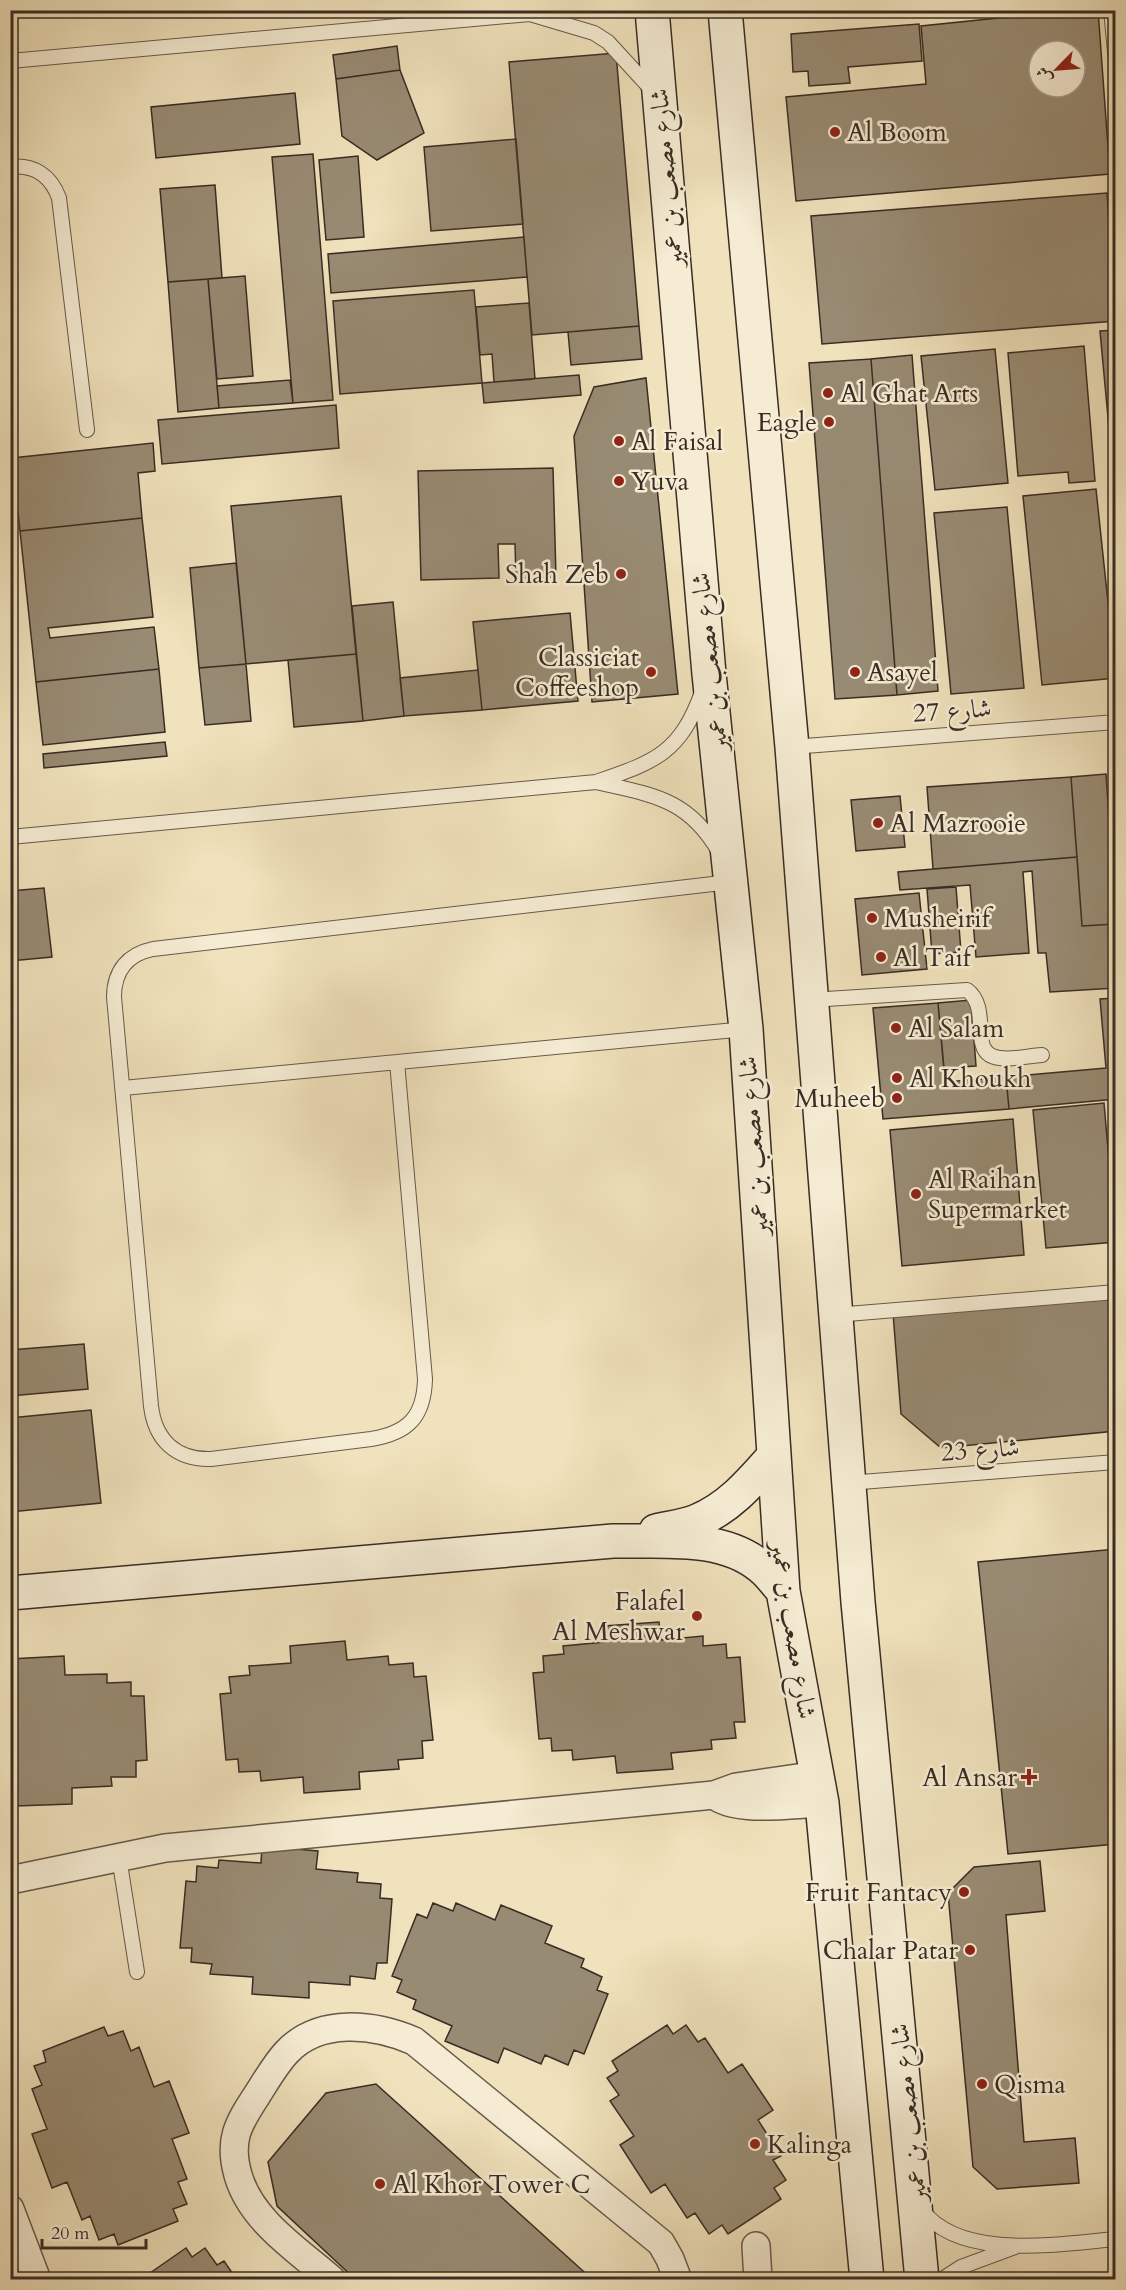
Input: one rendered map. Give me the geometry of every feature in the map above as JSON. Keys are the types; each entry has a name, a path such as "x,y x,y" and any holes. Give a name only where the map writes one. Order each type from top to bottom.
{"street":[{"name":"شارع مصعب بن عمير","path":"652,10 709,674 746,1029 783,1591 820,1789 867,2280"},
{"name":"شارع مصعب بن عمير","path":"725,10 792,747 848,1483 917,2204 922,2280"},
{"path":"613,1540 697,1521 733,1499 773,1457"},
{"path":"10,1593 613,1540 702,1543 722,1547 740,1553 762,1567 783,1591"},
{"path":"10,1880 174,1847 714,1795 736,1787 820,1789"},
{"path":"332,2280 256,2211 238,2177 234,2140 239,2121 285,2054 303,2039 324,2031 347,2027 393,2032 414,2041 661,2243 678,2280"},
{"path":"10,2209 37,2280"},
{"path":"756,2247 758,2280"}],"lane":[{"path":"1111,10 1116,62"},
{"path":"10,61 535,12 576,26 608,42 659,97"},
{"path":"10,167 28,167 39,172 48,178 58,198 87,430"},
{"path":"10,837 596,782 642,767 676,742 689,725 709,674"},
{"name":"شارع 27","path":"792,747 1116,722"},
{"path":"396,1062 425,1379 424,1397 417,1414 405,1428 389,1436 211,1459 198,1459 174,1450 157,1431 152,1419 114,985 124,964 142,951 732,878 703,827 679,807 648,793 596,782"},
{"path":"811,1000 967,990 979,1003 981,1042 985,1051 993,1057 1002,1059 1042,1055"},
{"path":"123,1088 746,1029"},
{"path":"835,1315 1116,1292"},
{"name":"شارع 23","path":"848,1483 1116,1462"},
{"path":"119,1857 137,1972"},
{"path":"917,2204 939,2227 954,2235 1015,2247 1116,2239"},
{"path":"942,2280 961,2267 1015,2247"}],"building":[{"name":"Al Boom","path":"1076,10 1098,10 1110,174 796,201 786,97 926,84 921,26"},
{"path":"919,24 922,61 848,67 850,83 809,86 808,71 793,72 791,34"},
{"path":"397,46 400,70 336,79 333,55"},
{"path":"616,53 639,326 532,335 509,62"},
{"path":"400,70 424,133 377,160 342,136 336,79"},
{"path":"295,93 300,144 156,158 151,107"},
{"path":"516,139 523,224 431,231 424,147"},
{"path":"313,154 333,400 293,403 272,157"},
{"path":"358,156 364,237 326,240 319,160"},
{"path":"215,185 222,278 168,282 160,189"},
{"path":"1107,193 1116,321 822,344 811,216"},
{"path":"524,237 527,277 331,293 328,254"},
{"path":"245,276 253,376 217,379 208,279"},
{"path":"208,279 219,408 178,412 168,282"},
{"path":"474,290 482,383 340,394 333,301"},
{"path":"529,303 535,379 494,382 492,354 480,355 476,307"},
{"path":"639,326 642,359 571,365 568,332"},
{"path":"1116,330 1116,504 1100,331"},
{"path":"1084,346 1095,481 1069,483 1068,472 1018,476 1008,353"},
{"path":"995,349 1008,483 935,490 921,356"},
{"path":"912,355 938,691 897,695 871,359"},
{"path":"871,359 897,695 835,699 809,363"},
{"path":"579,375 581,395 484,403 482,383"},
{"path":"646,378 678,694 592,702 574,436 594,387"},
{"path":"290,380 293,403 219,408 217,386"},
{"path":"336,405 339,448 162,464 158,420"},
{"path":"153,443 155,471 138,473 142,518 20,531 12,458"},
{"path":"553,468 556,577 516,578 515,544 498,544 499,578 421,580 418,471"},
{"path":"1096,489 1116,678 1042,685 1023,496"},
{"path":"341,496 356,654 246,664 231,506"},
{"path":"1007,507 1024,688 951,694 934,513"},
{"path":"142,518 153,617 48,628 50,638 154,627 159,669 36,682 20,531"},
{"path":"236,563 246,664 199,668 190,568"},
{"path":"393,602 404,716 363,721 352,606"},
{"path":"570,613 578,701 482,710 473,622"},
{"path":"356,654 363,721 294,727 288,660"},
{"path":"246,664 251,721 205,725 199,668"},
{"path":"159,669 165,732 43,745 36,682"},
{"path":"478,670 482,710 404,716 400,678"},
{"path":"165,742 167,756 44,768 43,754"},
{"path":"1106,774 1116,924 1082,926 1071,777"},
{"path":"1071,777 1077,857 933,869 927,787"},
{"name":"Al Mazrooie","path":"900,796 905,847 856,851 851,800"},
{"path":"1077,857 1082,926 1116,924 1116,988 1050,992 1046,953 1038,953 1032,871 1023,872 1029,953 976,957 970,885 900,890 898,872"},
{"path":"956,887 961,952 932,954 927,889"},
{"path":"44,888 52,957 10,961 10,891"},
{"path":"919,893 927,969 862,975 855,899"},
{"path":"1116,998 1116,1099 1009,1109 1006,1077 1106,1068 1100,999"},
{"path":"971,1000 976,1066 944,1068 938,1003"},
{"path":"938,1003 945,1082 1006,1077 1009,1109 883,1119 873,1008"},
{"path":"1104,1103 1116,1242 1046,1248 1033,1110"},
{"path":"1013,1119 1024,1255 902,1266 890,1130"},
{"path":"1116,1294 1116,1431 941,1448 901,1414 893,1313"},
{"path":"84,1344 88,1389 10,1396 10,1350"},
{"path":"91,1410 101,1503 10,1512 10,1418"},
{"path":"1116,1549 1116,1844 1008,1854 978,1562"},
{"path":"659,1622 661,1640 703,1636 703,1646 726,1644 727,1658 740,1657 745,1722 734,1722 736,1738 711,1740 712,1749 671,1753 673,1769 617,1773 615,1756 573,1760 572,1750 552,1751 551,1738 539,1739 533,1673 544,1672 543,1656 564,1654 563,1646 605,1642 604,1626"},
{"path":"345,1641 347,1660 388,1656 389,1665 413,1663 414,1677 426,1676 433,1740 422,1741 423,1758 398,1760 399,1769 359,1772 360,1789 304,1793 303,1777 261,1781 260,1771 239,1772 238,1759 226,1760 220,1694 231,1693 229,1677 250,1675 249,1666 291,1663 290,1646"},
{"path":"64,1656 65,1675 107,1674 107,1683 131,1682 131,1696 144,1696 147,1760 136,1761 136,1777 111,1777 112,1786 72,1788 72,1804 16,1806 15,1789 10,1790 10,1659"},
{"path":"262,1846 318,1851 316,1869 358,1873 357,1882 381,1884 380,1898 392,1899 387,1963 377,1963 375,1979 350,1976 350,1985 309,1982 309,1998 252,1994 253,1977 210,1974 212,1964 191,1962 192,1948 180,1948 186,1881 196,1882 197,1866 218,1868 219,1860 261,1863"},
{"path":"1040,1861 1045,1911 1006,1915 1024,2142 1075,2138 1079,2183 997,2189 973,2167 948,1893 974,1867"},
{"path":"433,1903 453,1911 456,1903 495,1920 501,1905 552,1926 545,1943 584,1959 581,1967 602,1977 597,1990 608,1994 584,2054 574,2050 568,2065 545,2055 541,2064 504,2048 498,2063 445,2041 452,2026 413,2009 416,2000 397,1992 402,1980 392,1976 417,1914 427,1918"},
{"path":"667,2025 673,2034 686,2025 698,2042 705,2038 728,2073 742,2064 773,2110 758,2120 781,2156 773,2160 786,2180 774,2188 781,2199 728,2234 722,2225 709,2234 695,2213 687,2218 665,2184 651,2193 620,2145 634,2136 610,2101 619,2095 607,2078 618,2071 612,2061"},
{"path":"104,2027 108,2036 123,2031 131,2051 139,2047 154,2087 169,2081 189,2133 172,2139 187,2179 178,2182 187,2204 173,2209 178,2221 118,2245 114,2234 99,2240 90,2216 82,2220 67,2182 52,2188 32,2134 47,2129 32,2089 42,2085 34,2066 46,2062 43,2051"},
{"name":"Al Khor Tower C","path":"376,2084 593,2280 356,2280 277,2206 268,2162 326,2093"},
{"path":"186,2248 192,2257 205,2248 217,2265 224,2261 237,2280 140,2280"}],"place":[{"name":"Al Boom","path":"835,132"},
{"name":"Al Ghat Arts","path":"828,393"},
{"name":"Eagle","path":"829,422"},
{"name":"Al Faisal","path":"619,441"},
{"name":"Yuva","path":"619,481"},
{"name":"Shah Zeb","path":"621,574"},
{"name":"Classiciat Coffeeshop","path":"651,672"},
{"name":"Asayel","path":"855,672"},
{"name":"Al Mazrooie","path":"878,823"},
{"name":"Musheirif","path":"872,918"},
{"name":"Al Taif","path":"881,957"},
{"name":"Al Salam","path":"896,1028"},
{"name":"Al Khoukh","path":"897,1078"},
{"name":"Muheeb","path":"897,1098"},
{"name":"Al Raihan Supermarket","path":"916,1194"},
{"name":"Falafel Al Meshwar","path":"697,1616"},
{"name":"Al Ansar","path":"1029,1777"},
{"name":"Fruit Fantacy","path":"964,1892"},
{"name":"Chalar Patar","path":"970,1950"},
{"name":"Qisma","path":"982,2084"},
{"name":"Kalinga","path":"755,2144"},
{"name":"Al Khor Tower C","path":"380,2184"}]}
